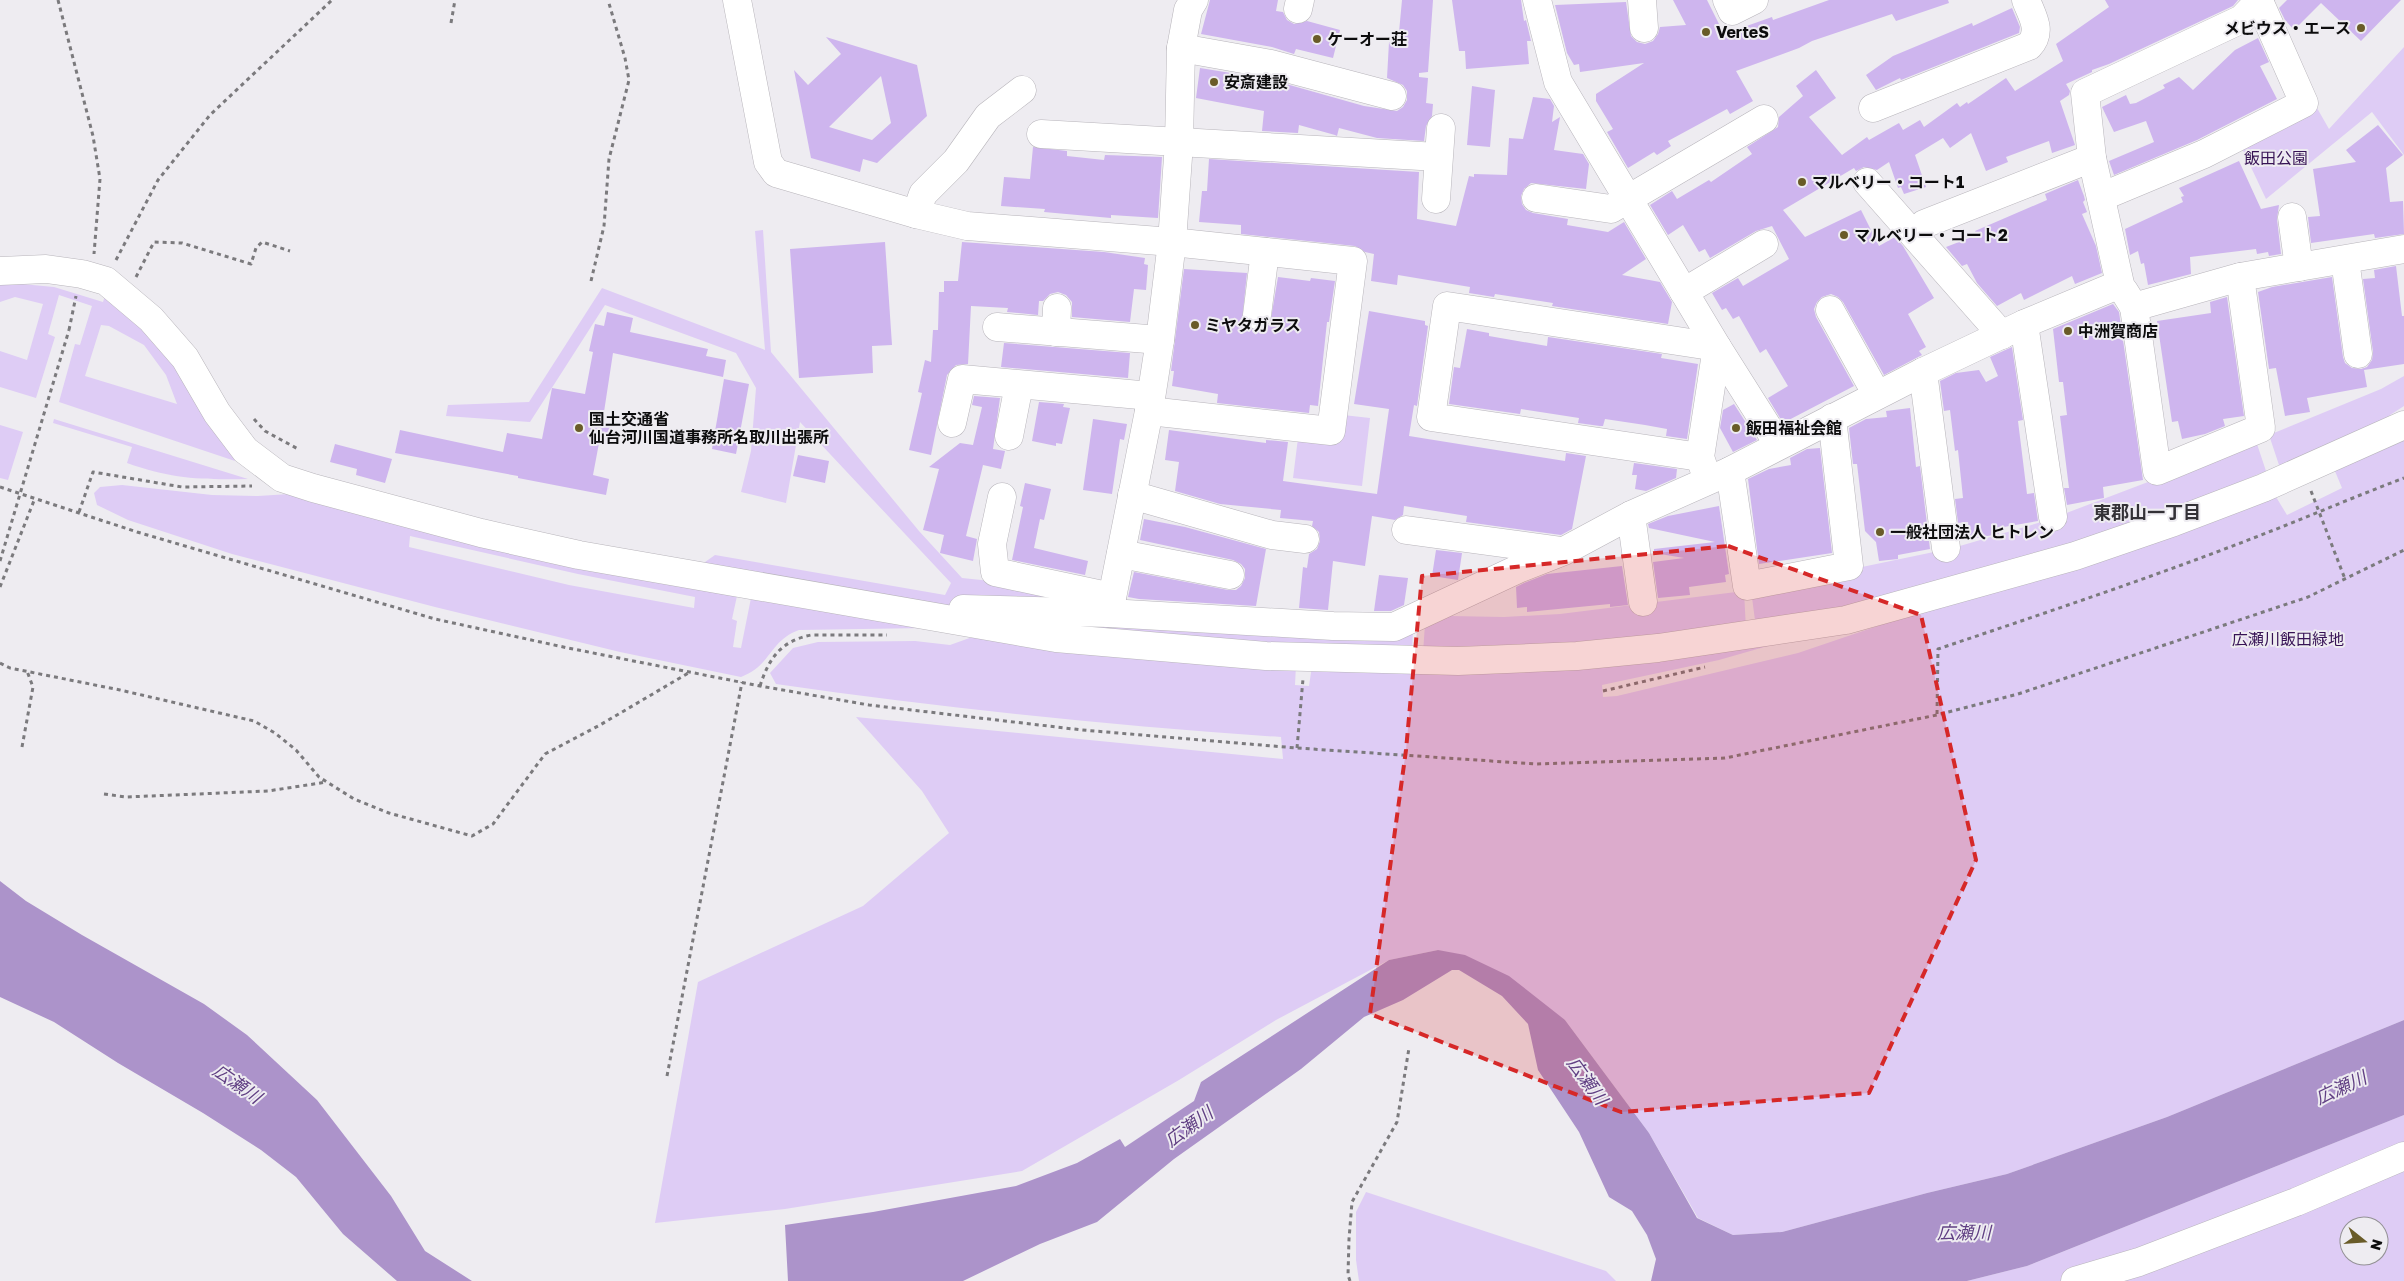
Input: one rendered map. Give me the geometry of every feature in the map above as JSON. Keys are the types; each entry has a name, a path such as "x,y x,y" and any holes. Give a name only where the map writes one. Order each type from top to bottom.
{"street":[{"path":"737,0 768,162 776,174 916,214 967,226 1172,242 1353,261 1331,431 1150,403 962,379 952,422"},
{"path":"1110,605 1150,403 1160,340 1172,242 1179,143 1181,48 1188,10 1194,0"},
{"path":"1537,0 1558,82 1627,199 1778,445"},
{"path":"1642,0 1644,28"},
{"path":"1727,0 1732,11 1754,0"},
{"path":"1873,108 2029,46 2036,34 2037,26 2026,0"},
{"path":"2101,197 2204,154 2304,103 2260,1 2242,19 2085,93 2092,158 2120,284 2134,307 2157,471 2261,428 2240,277"},
{"path":"1181,48 1272,64 1392,96"},
{"path":"916,214 923,194 956,161 988,116 1022,90"},
{"path":"1536,198 1611,209 1764,119"},
{"path":"1436,199 1441,128"},
{"path":"1041,134 1438,157"},
{"path":"1924,224 2092,158"},
{"path":"1867,182 2013,330 2053,517"},
{"path":"2292,217 2299,267"},
{"path":"1684,292 1764,244"},
{"path":"2134,307 2240,277 2404,249"},
{"path":"1256,314 1265,252"},
{"path":"2345,260 2358,354"},
{"path":"0,271 46,269 99,278 151,320 185,358 217,412 245,450 282,478 313,488 462,528 579,556 1066,639 1266,656 1458,661 1576,656 1658,648 1846,620 2075,556 2174,522 2264,488 2404,425"},
{"path":"948,620 954,609 1110,605 1313,625 1394,628 1518,569 1564,551 1713,469 1778,445 1923,372 2013,330 2120,284"},
{"path":"1713,469 1431,417 1447,306 1717,346"},
{"path":"1830,310 1877,395"},
{"path":"997,327 1056,320 1160,340"},
{"path":"1717,346 1713,469 1747,586 1849,566 1832,418"},
{"path":"1923,372 1946,548"},
{"path":"1009,436 1019,385"},
{"path":"1132,495 1272,535 1305,539"},
{"path":"1002,497 992,544 996,572 1110,605"},
{"path":"1631,515 1643,602"},
{"path":"1406,530 1564,551"},
{"path":"1121,554 1230,575"},
{"path":"2075,1281 2139,1262 2296,1202 2404,1156"}],"path":[{"path":"58,0 93,136 100,179 99,278"},
{"path":"99,278 158,180 210,115 332,0"},
{"path":"451,23 455,0"},
{"path":"591,281 604,226 609,159 629,80 625,58 608,0"},
{"path":"134,281 154,242 182,243 251,264 256,248 262,242 290,251"},
{"path":"0,561 69,330 75,300"},
{"path":"79,512 93,472 182,487 254,486"},
{"path":"1937,714 1938,649 2092,597 2285,526 2318,511 2404,478"},
{"path":"0,587 35,498"},
{"path":"2316,505 2345,580"},
{"path":"760,686 767,666 786,643 799,637 811,635 890,635"},
{"path":"0,663 10,668 254,721 275,733 296,750 319,777 354,799 389,813 472,836 493,824 545,754 600,725 690,672"},
{"path":"22,747 32,687 27,671"},
{"path":"668,1076 742,682"},
{"path":"1297,748 1303,686"},
{"path":"104,794 126,797 268,791 328,782"},
{"path":"1350,1281 1349,1239 1352,1202 1397,1122 1409,1048"}],"highlighted area":[{"path":"1728,546 1921,615 1976,860 1869,1093 1621,1112 1370,1014 1406,750 1422,576"}],"green space":[{"name":"飯田公園","path":"2404,47 2404,155 2372,112 2266,199 2241,146 2317,108 2329,129"},
{"path":"763,230 771,352 919,531 962,578 991,581 1096,604 958,603 940,607 698,567 715,555 945,595 951,583 800,422 786,503 741,492 751,451 756,388 736,353 605,305 530,422 446,416 448,405 529,402 602,288 765,350 755,231"},
{"path":"0,282 54,287 103,302 105,296 150,330 182,367 235,461 59,402 75,344 80,345 92,306 59,295 48,334 55,337 36,398 0,387 0,351 27,360 43,304 15,297 0,302","holes":["101,325 109,326 144,345 166,375 177,404 85,376"]},
{"path":"2404,376 2404,406 2390,415 2382,426 2281,471 2269,435 2381,389"},
{"path":"1343,415 1370,418 1362,486 1293,478 1298,438 1340,443"},
{"path":"54,419 248,479 187,477 143,468 127,463 132,447 53,423"},
{"path":"0,425 23,432 8,480 0,478"},
{"name":"広瀬川飯田緑地","path":"2404,432 2404,1020 2167,1117 2007,1174 1927,1193 1782,1232 1733,1235 1698,1218 1649,1133 1565,1020 1438,950 1389,960 1276,1020 1179,1080 1022,1171 785,1209 655,1223 698,982 863,906 949,833 922,791 856,717 1283,759 1281,737 1028,715 776,684 770,673 793,648 818,642 915,641 950,645 978,635 1296,665 1295,685 1309,686 1312,666 1803,636 1719,660 1602,685 1603,697 1617,696 1798,653 2273,492 2287,515 2342,488 2332,464"},
{"path":"2256,441 2266,471 2169,511 1971,580 1756,628 1751,590 1953,548 2048,520"},
{"path":"122,485 212,495 258,496 305,493 537,559 737,596 732,619 737,621 733,647 741,648 751,598 926,628 799,630 782,640 759,666 741,677 620,652 435,607 232,554 128,520 97,505 94,493 100,487","holes":["410,536 578,574 695,597 694,608 569,585 409,547"]},
{"path":"1744,591 1746,629 1671,639 1444,647 1423,653 1425,624 1450,616 1504,617 1560,614"},
{"path":"1004,616 1413,628 1412,652 1062,633"},
{"path":"2404,1115 2404,1281 1967,1281 2027,1266"},
{"path":"1366,1192 1606,1271 1616,1281 1359,1281 1356,1260 1356,1212"}],"water":[{"name":"広瀬川","path":"0,881 26,901 82,935 204,1004 247,1035 317,1100 391,1196 425,1251 472,1281 397,1281 343,1234 296,1177 261,1150 54,1022 0,997"},
{"name":"広瀬川","path":"1438,950 1465,955 1509,976 1565,1020 1649,1133 1697,1218 1733,1235 1782,1232 1927,1193 2007,1174 2167,1117 2404,1020 2404,1115 2027,1266 1967,1281 1651,1281 1656,1259 1647,1235 1632,1211 1609,1197 1579,1132 1538,1070 1528,1024 1502,996 1459,970 1452,970 1403,1000 1364,1017 1301,1069 1174,1159 1097,1222 1040,1244 963,1281 788,1281 785,1225 873,1212 1016,1186 1077,1163 1120,1139 1125,1147 1194,1101 1201,1082 1389,960"}],"building":[{"path":"1210,0 1278,0 1276,11 1283,12 1287,20 1294,24 1307,21 1340,30 1333,58 1296,49 1294,54 1272,47 1201,34"},
{"path":"1402,0 1433,0 1428,72 1419,73 1419,77 1428,78 1426,103 1433,104 1432,116 1426,126 1424,141 1377,138 1339,128 1337,136 1299,125 1298,133 1262,131 1264,111 1196,98 1200,68 1268,79 1364,106 1397,111 1403,107 1407,100 1407,91 1403,85 1387,78 1389,42 1398,43"},
{"path":"1452,0 1521,0 1524,21 1526,20 1531,41 1527,41 1529,64 1466,69 1465,51 1459,51"},
{"path":"1673,0 1707,0 1724,34 1772,17 1773,20 1829,0 1948,0 1949,3 1896,21 1892,14 1812,41 1799,48 1736,71 1753,101 1730,114 1727,109 1668,141 1671,146 1657,155 1654,152 1628,168 1607,132 1613,129 1596,101 1596,94 1644,63 1580,72 1579,64 1574,65 1567,53 1555,5 1626,2 1631,36 1637,42 1645,44 1653,41 1660,27 1686,25"},
{"path":"2105,0 2238,0 2233,6 2109,64 2092,70 2092,72 2066,84 2070,91 2069,95 2060,101 2075,145 2052,153 2049,141 2006,157 2008,162 1986,171 1971,133 1950,148 1943,138 1915,155 1926,187 1904,194 1901,187 1898,188 1889,162 1877,170 1864,167 1856,171 1854,168 1783,210 1805,237 1861,210 1879,246 1895,237 1903,246 1934,298 1908,314 1926,347 1919,351 1922,355 1884,375 1843,302 1831,294 1822,297 1814,309 1816,317 1854,386 1783,423 1768,398 1788,386 1766,349 1760,353 1739,316 1733,319 1726,308 1722,310 1712,293 1738,278 1743,286 1789,259 1772,226 1756,231 1710,258 1705,249 1699,252 1683,225 1668,235 1650,205 1672,191 1677,199 1709,180 1711,182 1752,154 1747,147 1778,127 1779,117 1803,96 1796,86 1816,70 1836,98 1809,117 1842,155 1867,137 1869,140 1899,123 1903,130 1920,120 1924,127 1957,103 1960,107 1967,102 1968,104 2006,78 2015,91 2063,61 2056,44 2109,7"},
{"name":"メビウス・エース","path":"2287,0 2401,0 2361,41 2321,3 2294,30 2285,20 2279,8"},
{"path":"2012,8 2020,27 2019,33 1901,80 1900,78 1876,90 1866,75 1893,56 1972,23 1973,26"},
{"path":"826,37 917,65 927,116 877,163 863,159 860,172 811,158 794,70 808,85 841,54","holes":["881,76 891,123 872,140 829,127"]},
{"path":"2258,38 2269,62 2260,66 2277,99 2197,140 2114,175 2109,161 2154,142 2146,121 2114,132 2102,107 2126,95 2130,104 2136,103 2165,88 2163,85 2179,77 2193,90 2235,50"},
{"path":"1472,86 1495,90 1490,147 1467,145"},
{"path":"1533,97 1550,99 1554,106 1552,122 1560,117 1554,150 1583,154 1589,164 1586,189 1531,183 1524,189 1521,196 1522,204 1526,210 1533,213 1568,219 1567,225 1608,232 1624,222 1646,259 1622,275 1660,282 1672,302 1668,324 1552,306 1553,303 1495,294 1494,297 1469,293 1470,287 1398,275 1397,285 1371,281 1374,254 1365,252 1355,246 1241,234 1241,225 1199,222 1202,191 1207,191 1209,159 1419,172 1417,219 1456,226 1469,176 1474,177 1474,174 1507,175 1509,138 1523,139"},
{"path":"2378,125 2403,155 2386,168 2390,202 2403,201 2404,234 2375,238 2374,234 2311,243 2308,217 2320,216 2313,169 2356,162 2346,150"},
{"path":"1033,147 1067,151 1067,156 1104,160 1105,155 1162,157 1158,218 1111,215 1111,218 1044,212 1045,209 1001,206 1004,177 1030,179"},
{"path":"2239,161 2261,209 2279,205 2277,219 2281,254 2269,256 2268,252 2257,254 2256,249 2190,257 2191,274 2148,285 2144,263 2141,264 2138,251 2130,255 2125,229 2183,202 2181,197 2184,196 2179,188"},
{"path":"2078,180 2087,212 2082,214 2096,246 2102,273 2075,284 2072,276 2024,300 2021,293 1997,306 1977,283 1967,264 1962,266 1946,247 1977,235 1975,231 2047,200 2045,194"},
{"path":"885,242 892,345 872,346 873,373 799,378 790,249"},
{"path":"962,242 1104,252 1145,258 1144,264 1148,265 1146,290 1134,289 1130,322 1072,317 1072,302 1066,295 1058,292 1050,294 1043,301 1039,301 1038,315 1007,312 1008,308 971,306 968,364 956,365 947,375 931,455 909,450 922,393 918,392 925,360 931,362 933,330 938,330 939,292 944,292 944,281 958,281"},
{"path":"2396,266 2402,316 2404,316 2404,364 2364,370 2367,387 2307,398 2310,412 2285,416 2276,368 2269,369 2258,292 2272,287 2332,277 2343,357 2345,363 2352,368 2361,369 2367,367 2372,360 2373,352 2363,279 2375,278 2374,270"},
{"path":"1184,269 1247,273 1242,321 1247,327 1256,330 1263,329 1270,324 1278,277 1310,281 1311,278 1335,281 1329,322 1327,322 1318,406 1310,405 1309,413 1217,403 1218,394 1172,386 1174,371 1171,371"},
{"path":"2227,297 2244,416 2223,419 2225,426 2205,434 2182,439 2178,421 2172,422 2157,321 2211,313 2210,302"},
{"path":"2113,304 2119,312 2143,480 2103,487 2104,498 2067,505 2064,488 2069,488 2060,416 2067,415 2063,382 2059,382 2053,329"},
{"path":"1369,311 1425,321 1425,325 1428,326 1417,406 1414,405 1409,436 1565,461 1566,453 1586,456 1572,529 1561,535 1466,522 1467,516 1404,506 1403,515 1395,520 1372,516 1365,566 1333,561 1328,610 1299,608 1303,567 1307,568 1309,554 1317,549 1320,541 1319,532 1312,526 1313,521 1280,518 1281,510 1220,504 1175,491 1179,462 1165,460 1169,430 1266,443 1266,440 1288,442 1283,481 1377,494 1389,409 1354,404"},
{"path":"607,312 633,318 630,332 708,349 706,356 726,360 723,377 613,353 602,425 612,427 609,445 599,443 593,475 609,479 606,495 395,453 400,430 503,452 507,433 542,439 552,388 585,394 593,352 589,351 595,324 604,326"},
{"path":"1467,329 1489,333 1489,336 1547,346 1548,337 1662,354 1661,358 1698,364 1687,439 1666,436 1667,429 1605,419 1603,426 1600,426 1578,423 1579,418 1521,409 1520,414 1449,404 1454,367 1460,368"},
{"path":"1004,343 1130,353 1128,378 1001,367"},
{"path":"2012,347 2023,420 2018,421 2027,494 2034,493 2038,521 1998,528 1999,534 1970,539 1968,522 1958,523 1955,499 1963,498 1958,450 1955,451 1950,410 1944,411 1940,381 1956,373 1979,370 1986,382 1998,376 1990,357"},
{"path":"724,379 749,384 736,454 712,449"},
{"path":"974,396 1000,398 993,449 1005,451 1001,469 983,465 966,536 977,539 973,561 940,553 944,535 923,530 939,469 929,467 960,443 973,445 982,407 972,405"},
{"path":"1039,402 1064,404 1063,407 1070,408 1062,444 1056,443 1056,446 1032,441"},
{"name":"飯田福祉会館","path":"1734,404 1757,440 1733,452 1720,428 1723,410"},
{"path":"1910,408 1916,467 1920,466 1930,549 1898,555 1898,559 1879,561 1876,542 1865,531 1857,464 1853,464 1849,428 1866,419 1887,417 1886,411"},
{"path":"1093,419 1127,424 1124,440 1120,439 1112,494 1083,490"},
{"path":"335,444 392,459 385,483 356,475 357,469 330,462"},
{"path":"1820,448 1832,553 1759,564 1748,479 1769,469 1791,465 1790,458 1807,449"},
{"path":"798,455 829,461 825,483 793,476"},
{"path":"1634,463 1677,469 1676,478 1646,491 1635,489 1637,475 1632,475"},
{"path":"1025,483 1051,489 1044,520 1040,519 1034,548 1088,561 1085,575 1012,560 1023,507 1020,506"},
{"path":"1719,506 1729,574 1725,575 1726,582 1689,587 1690,595 1658,598 1653,562 1684,558 1654,553 1654,549 1715,542 1649,528 1648,524 1668,516"},
{"path":"1144,519 1185,527 1266,549 1256,606 1128,597 1134,572 1228,590 1236,590 1241,586 1245,578 1245,569 1241,564 1233,560 1140,540"},
{"path":"1436,550 1462,553 1458,580 1432,576"},
{"path":"1622,566 1628,605 1610,607 1610,604 1527,612 1527,607 1517,608 1516,587 1524,583 1547,574"},
{"path":"1379,575 1408,578 1404,605 1391,611 1374,611"}],"place":[{"name":"メビウス・エース","path":"2361,28"},
{"name":"VerteS","path":"1706,32"},
{"name":"ケーオー荘","path":"1317,39"},
{"name":"安斎建設","path":"1214,82"},
{"name":"マルベリー・コート1","path":"1802,182"},
{"name":"マルベリー・コート2","path":"1844,235"},
{"name":"ミヤタガラス","path":"1195,325"},
{"name":"中洲賀商店","path":"2068,331"},
{"name":"国土交通省 仙台河川国道事務所名取川出張所","path":"579,428"},
{"name":"飯田福祉会館","path":"1736,428"},
{"name":"一般社団法人 ヒトレン","path":"1880,532"}],"district":[{"name":"東郡山一丁目","path":"2147,513"}]}
